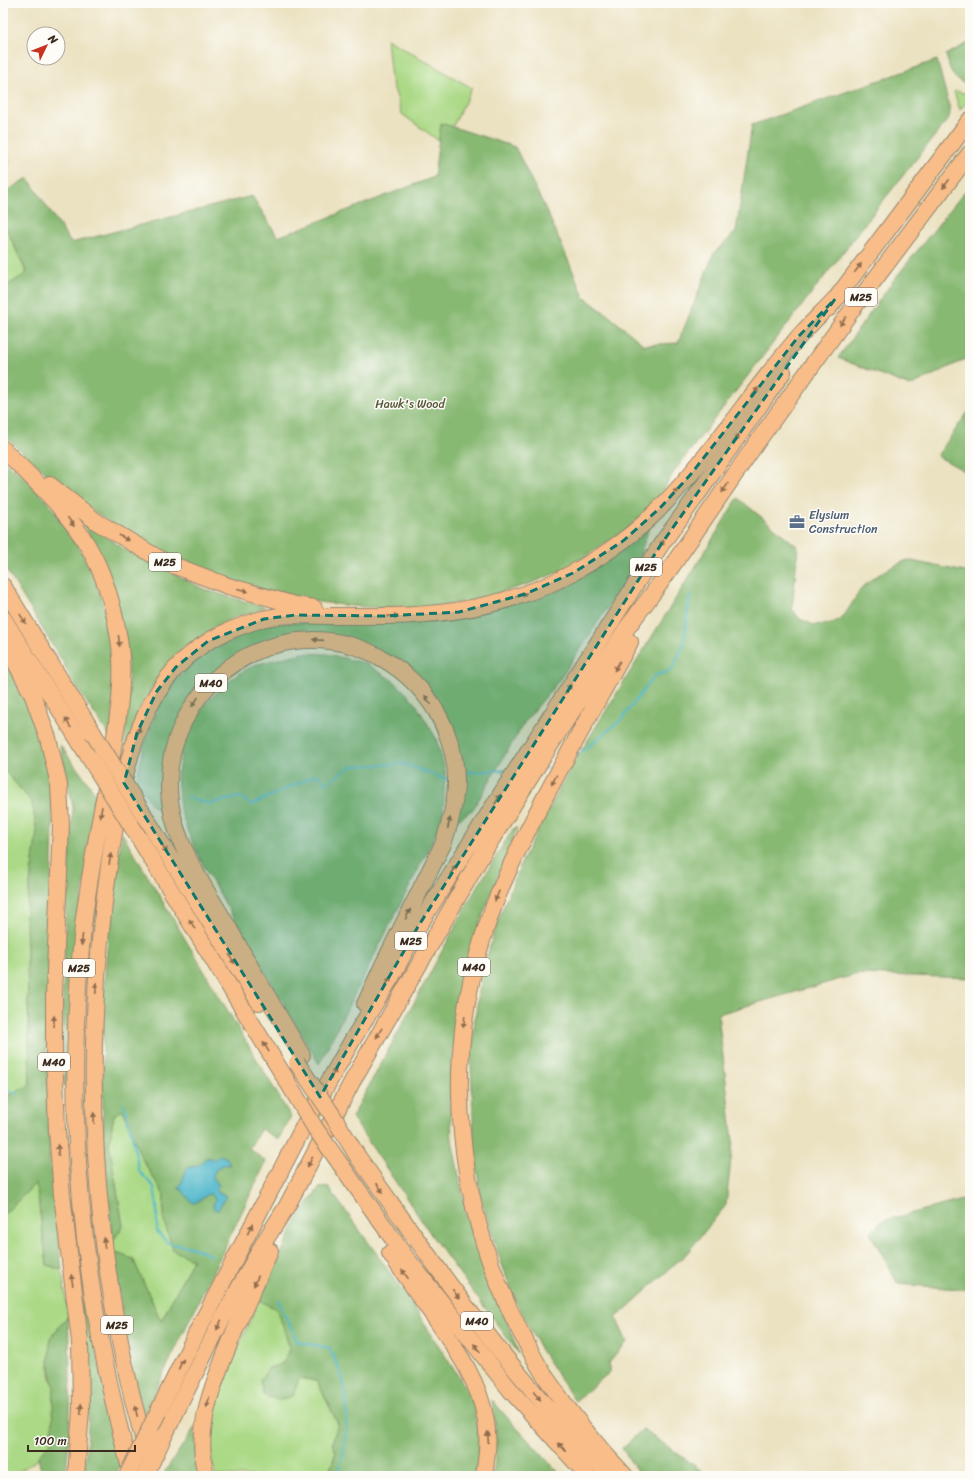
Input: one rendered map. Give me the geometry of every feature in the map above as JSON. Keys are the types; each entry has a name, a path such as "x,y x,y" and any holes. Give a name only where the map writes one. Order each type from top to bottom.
{"highway":[{"name":"M25","path":"127,1476 200,1326 307,1120 353,1039 392,976 419,925 658,549 835,299 970,120"},
{"name":"M25","path":"145,1476 223,1317 266,1240 287,1206 347,1089 483,853 561,728 627,628 662,582 755,445 845,319 970,153"},
{"name":"M25","path":"154,1476 138,1422 112,1299 100,1209 94,1114 94,1028 100,936 113,836 123,788 137,734 157,691 176,667 197,649 221,634 264,619 295,615 385,616 429,615 459,612 525,594 556,582 579,569 609,551 649,519 691,474 798,337 835,299"},
{"name":"M25","path":"3,449 97,522 165,562 235,588 295,605 334,610 354,615"},
{"name":"M25","path":"3,449 60,508 88,547 111,601 118,634 121,662 118,714 89,881 80,963 75,1044 75,1116 78,1168 88,1268 101,1345 113,1401 132,1476"},
{"name":"M40","path":"625,1476 575,1417 546,1379 532,1354 500,1288 480,1234 469,1188 461,1132 459,1074 461,1039 467,1001 479,950 496,898 519,846 662,582"},
{"name":"M40","path":"3,586 144,814 299,1059 358,1157 446,1280 490,1338 540,1399 610,1476"},
{"name":"M40","path":"3,618 139,838 394,1258 452,1342 472,1378 484,1410 488,1434 487,1458 484,1476"},
{"name":"M40","path":"3,638 33,696 48,738 58,785 61,824 55,968 54,1052 57,1130 62,1195 80,1340 81,1410 76,1476"},
{"name":"M40","path":"299,1059 184,848 174,820 170,801 169,784 171,756 175,740 187,714 204,689 227,669 244,658 262,649 291,641 323,640 351,645 384,659 400,670 412,680 436,710 447,733 453,756 456,779 454,801 448,830 436,860 382,967 365,1005 353,1039"},
{"name":"M40","path":"346,1179 512,1392 588,1476"},
{"path":"206,1476 202,1451 203,1428 211,1390 239,1320 274,1241 287,1206"}],"highlighted area":[{"path":"835,299 662,543 419,925 320,1097 124,783 137,733 157,691 176,667 208,641 264,619 295,615 385,616 459,612 525,594 573,573 623,541 660,508 691,474 798,337"}],"green space":[{"path":"387,39 472,88 454,124 439,141 402,114 391,79"},
{"path":"970,42 970,85 955,78 946,55"},
{"name":"Hawk's Wood","path":"937,60 949,105 949,118 878,207 675,470 659,497 627,529 568,568 529,584 481,598 443,606 398,609 351,606 295,599 258,590 160,552 105,519 67,492 3,435 3,288 27,273 3,221 3,193 28,178 71,243 252,196 278,237 434,177 441,123 515,147 549,216 584,297 644,345 678,343 714,253 736,232 752,125"},
{"path":"954,92 970,93 970,98 960,110"},
{"path":"3,130 9,163 3,166"},
{"path":"970,185 970,357 910,386 838,358 893,281"},
{"path":"3,221 27,274 3,288"},
{"path":"970,409 970,474 937,456"},
{"path":"3,460 37,490 60,518 78,546 93,575 103,605 110,636 113,668 113,702 110,737 71,679 64,664 3,564"},
{"path":"738,498 798,547 792,609 800,619 814,625 829,624 839,620 846,613 861,589 871,580 884,571 907,560 970,573 970,978 858,974 718,1014 733,1141 726,1205 687,1253 616,1318 627,1342 608,1364 610,1372 575,1401 541,1350 513,1296 480,1194 474,1143 471,1062 475,1018 482,974 497,922 523,859 571,767"},
{"path":"79,518 127,551 206,590 265,607 227,621 214,628 191,644 171,662 154,685 143,704 123,758 129,695 127,648 104,559"},
{"path":"649,527 638,562 560,679 524,723 473,809 457,821 462,790 419,678 299,634 188,700 165,806 154,808 136,780 146,738 162,698 174,681 213,645 259,624 461,617 560,590 623,549"},
{"path":"302,653 327,654 365,663 395,682 414,701 436,738 445,771 443,816 431,844 319,1064 204,867 189,835 180,809 177,778 182,749 191,727 205,704 231,679 254,665"},
{"path":"3,657 17,680 33,716 44,748 51,786 53,828 46,1041 50,1163 62,1270 47,1265 36,1183 3,1215 3,1090 8,1095 30,1085 26,914 37,832 32,802 3,769"},
{"path":"60,745 96,794 94,820 72,962 66,1084 64,1086 63,991 67,892 73,807"},
{"path":"3,769 32,802 37,832 26,914 30,1085 8,1096 3,1090"},
{"path":"517,828 470,948 456,1002 450,1104 452,1140 467,1217 519,1354 434,1239 352,1117 473,894 513,829"},
{"path":"122,833 291,1117 278,1140 261,1129 249,1148 266,1162 143,1416 126,1339 113,1252 133,1259 161,1321 193,1260 173,1250 163,1218 164,1195 141,1157 123,1110 114,1115 109,1144 123,1226 112,1242 103,1122 103,999 109,925"},
{"path":"124,1109 141,1157 164,1195 163,1218 193,1260 161,1321 133,1259 113,1252 112,1242 123,1226 109,1144 114,1115"},
{"path":"36,1183 47,1265 62,1270 68,1316 50,1338 50,1374 54,1386 59,1443 24,1468 17,1472 3,1476 3,1408 5,1406 3,1402 3,1215"},
{"path":"328,1187 413,1306 471,1396 480,1440 475,1476 328,1476 336,1452 332,1443 338,1424 317,1381 299,1378 293,1396 277,1400 263,1395 260,1380 269,1368 282,1364 290,1350 276,1309 259,1300 300,1214 319,1188"},
{"path":"970,1198 970,1290 898,1284 870,1233 882,1221"},
{"path":"80,1300 85,1305 122,1462 115,1476 85,1476 89,1407 88,1366"},
{"path":"259,1300 276,1309 290,1350 282,1364 269,1368 299,1378 317,1381 338,1424 332,1443 336,1452 328,1476 215,1476 211,1453 211,1435 214,1415 225,1378"},
{"path":"68,1316 70,1416 68,1456 65,1476 46,1476 40,1467 38,1456 52,1441 54,1386 49,1363 50,1338"},
{"path":"492,1400 562,1476 492,1476 496,1448"},
{"path":"195,1427 198,1466 201,1476 162,1476"},
{"path":"643,1429 709,1476 640,1476 622,1448"}],"water":[{"path":"220,1155 227,1158 230,1165 220,1167 213,1175 214,1179 219,1185 216,1189 217,1192 226,1196 218,1210 215,1210 213,1206 215,1199 211,1194 206,1195 198,1202 193,1203 182,1190 178,1188 187,1168 199,1165 206,1158 211,1158 213,1160"}],"waterway":[{"path":"575,756 622,719 654,676 672,670 683,647 690,595"},
{"path":"188,797 209,804 240,797 251,805 318,774 325,784 352,766 404,764 445,779 449,778"},
{"path":"544,768 554,768"},
{"path":"463,774 471,772 508,770"},
{"path":"3,1087 18,1094"},
{"path":"124,1104 139,1171 154,1187 157,1206 157,1232 168,1243 191,1247 212,1256"},
{"path":"278,1300 298,1342 330,1348 341,1374 346,1399 347,1425 344,1451 338,1476"}],"place":[{"name":"Elysium Construction","path":"797,522"}]}
